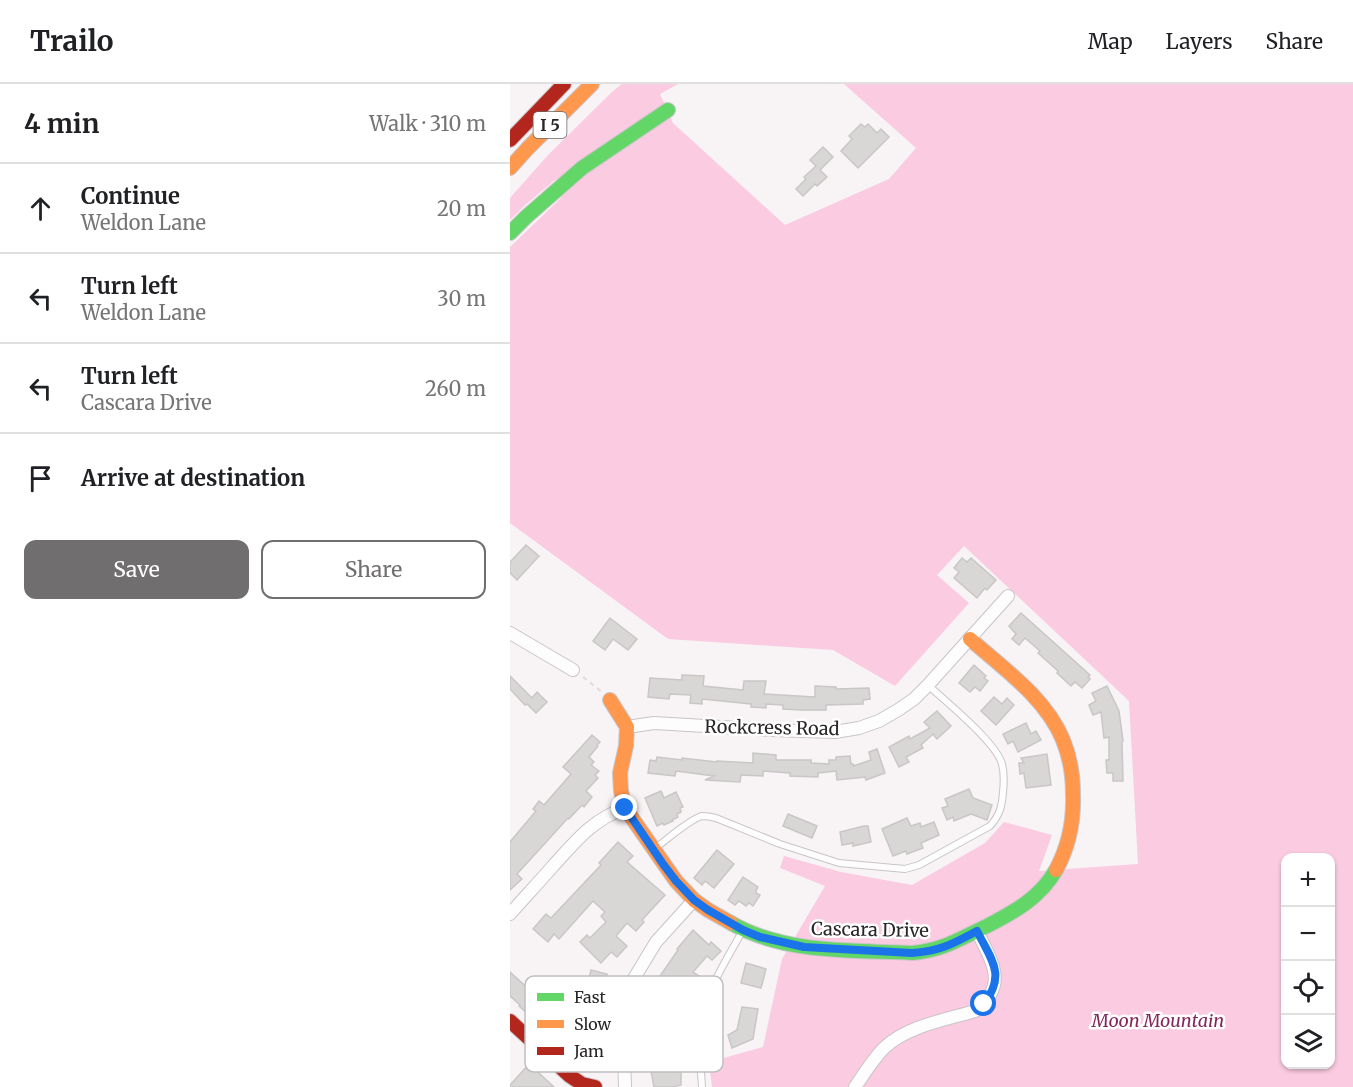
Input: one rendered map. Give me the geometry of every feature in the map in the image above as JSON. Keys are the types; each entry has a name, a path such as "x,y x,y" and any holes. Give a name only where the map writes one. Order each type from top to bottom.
{"main road":[{"name":"I 5","path":"510,140 564,84"},
{"name":"I 5","path":"510,168 592,84"},
{"path":"510,233 582,168 668,110"},
{"name":"Cascara Drive","path":"627,728 620,773 625,808 676,881 694,900 714,914 743,930 769,940 804,947 912,953 945,948 1027,903 1045,886 1060,863 1070,838 1074,813 1069,755 1060,732 1049,714 1034,697 970,639"},
{"path":"609,699 627,728"},
{"path":"510,1021 525,1035"},
{"path":"566,1072 582,1084 595,1087"}],"street":[{"name":"Rockcress Road","path":"627,728 654,723 835,732 859,728 879,721 914,699 1008,596"},
{"path":"510,633 573,670"},
{"path":"510,914 582,833 604,817 625,808"},
{"path":"635,976 656,942 694,900"},
{"path":"855,1087 882,1050 907,1031 975,1011 984,1004 995,986 996,973 977,931"},
{"path":"625,1072 625,1087"}],"lane":[{"path":"653,850 693,820 700,816 709,816 780,844 839,863 905,869 919,865 990,826 1002,808 1004,784 1001,762 988,741 928,685"},
{"path":"717,976 743,930"},
{"path":"701,1072 702,1087"}],"path":[{"path":"573,670 609,699"}],"green space":[{"name":"Moon Mountain","path":"622,84 678,84 660,94 673,123 785,225 889,179 916,148 844,84 1353,84 1353,1087 712,1087 710,1072 723,1072 723,1058 763,1047 782,959 825,886 780,868 784,856 841,872 912,885 985,843 1004,822 1052,835 1039,871 1138,864 1129,701 964,546 937,575 969,603 895,686 833,650 668,639 510,523 510,247 561,198 556,179 510,220 510,198 548,155"}],"building":[{"path":"861,124 865,127 868,124 877,133 881,129 889,137 858,168 841,151 852,139 849,136"},
{"path":"823,147 833,157 820,170 827,177 817,186 815,184 803,196 796,189 806,179 804,177 816,166 810,160"},
{"path":"526,545 539,556 517,580 510,573 510,562"},
{"path":"962,558 967,562 971,558 996,580 977,598 954,578 959,572 954,568"},
{"path":"1021,613 1090,675 1088,677 1090,679 1082,688 1075,682 1071,686 1038,653 1040,651 1025,638 1019,645 1012,639 1016,634 1009,626"},
{"path":"610,618 637,639 628,650 613,639 605,650 593,641"},
{"path":"974,665 988,681 980,691 975,687 970,692 959,683"},
{"path":"682,675 704,676 703,686 743,690 744,681 766,681 764,694 815,697 815,686 836,687 836,689 869,688 870,699 863,700 863,704 826,705 826,710 802,710 783,709 783,705 766,704 766,708 751,707 751,704 702,699 702,704 690,703 691,695 670,694 669,699 648,697 650,678 682,680"},
{"path":"510,676 532,698 537,692 547,702 536,713 510,689"},
{"path":"1107,686 1119,711 1123,741 1123,781 1113,781 1113,773 1107,773 1109,737 1104,738 1101,712 1093,715 1089,705 1096,701 1092,693"},
{"path":"994,697 1002,704 1007,698 1014,705 996,725 981,711"},
{"path":"937,711 951,726 937,739 933,734 921,745 923,748 906,757 909,762 899,767 889,747 930,728 924,722"},
{"path":"1026,723 1031,734 1036,731 1041,740 1018,752 1013,741 1008,744 1003,734"},
{"path":"592,735 600,742 589,757 594,762 591,765 599,771 595,775 598,778 586,791 592,797 584,807 582,805 568,818 517,874 522,879 510,890 510,842 536,811 533,809 539,801 544,805 571,774 563,767"},
{"path":"877,749 885,773 866,780 865,777 837,780 836,771 818,773 818,777 790,776 790,773 763,771 763,776 741,775 740,782 705,780 714,776 676,771 675,776 648,773 650,760 656,761 657,757 753,763 753,753 776,755 776,760 811,760 811,763 829,764 829,760 836,760 836,757 850,756 853,766 871,760 869,752"},
{"path":"1047,754 1051,785 1026,788 1024,773 1020,774 1019,763 1024,763 1021,758"},
{"path":"969,789 973,798 992,805 987,820 971,814 954,821 953,817 947,820 942,808 948,806 945,799"},
{"path":"661,791 664,798 676,792 683,807 680,808 681,812 673,821 657,826 645,798"},
{"path":"788,814 817,826 812,838 783,826"},
{"path":"907,818 911,826 920,823 921,827 934,822 939,835 921,843 923,848 893,856 882,829"},
{"path":"868,826 871,842 853,846 853,843 842,845 840,832"},
{"path":"618,842 633,856 627,862 665,895 642,920 644,922 636,931 627,923 616,936 627,946 617,957 611,952 601,963 580,942 587,935 590,938 606,922 601,916 605,912 593,901 559,939 554,934 548,942 533,929 546,914 551,918 601,865 599,863"},
{"path":"717,850 734,864 714,888 705,881 702,885 694,878"},
{"path":"743,877 758,887 756,893 760,895 753,906 749,903 746,906 739,901 735,905 728,900"},
{"path":"693,930 709,945 711,942 721,951 712,960 707,956 693,972 699,976 660,976 677,949"},
{"path":"746,963 766,969 761,988 741,983"},
{"path":"591,970 607,974 607,976 590,976"},
{"path":"510,972 525,986 525,1011 510,996"},
{"path":"742,1007 758,1009 753,1039 732,1048 728,1035 737,1030"},
{"path":"525,1068 525,1072 538,1072 554,1087 510,1087"},
{"path":"651,1072 681,1072 681,1085 654,1087"}],"traffic: fast":[{"path":"510,233 582,168 668,110"},
{"path":"731,923 752,933 796,945 843,950 923,952 942,947 1016,910 1042,889 1056,870"}],"traffic: slow":[{"path":"510,168 592,84"},
{"path":"970,639 1035,697 1063,740 1072,781 1073,814 1067,843 1056,870"},
{"path":"610,700 627,727 626,746 620,773 625,808 676,881 694,900 731,923"}],"traffic: jam":[{"path":"510,140 564,84"},
{"path":"510,1021 525,1035"},
{"path":"566,1072 582,1084 595,1087"}],"route":[{"path":"625,808 663,864 694,900 720,918 760,937 804,947 912,953 945,948 977,931 996,973 995,986 984,1004"}]}
